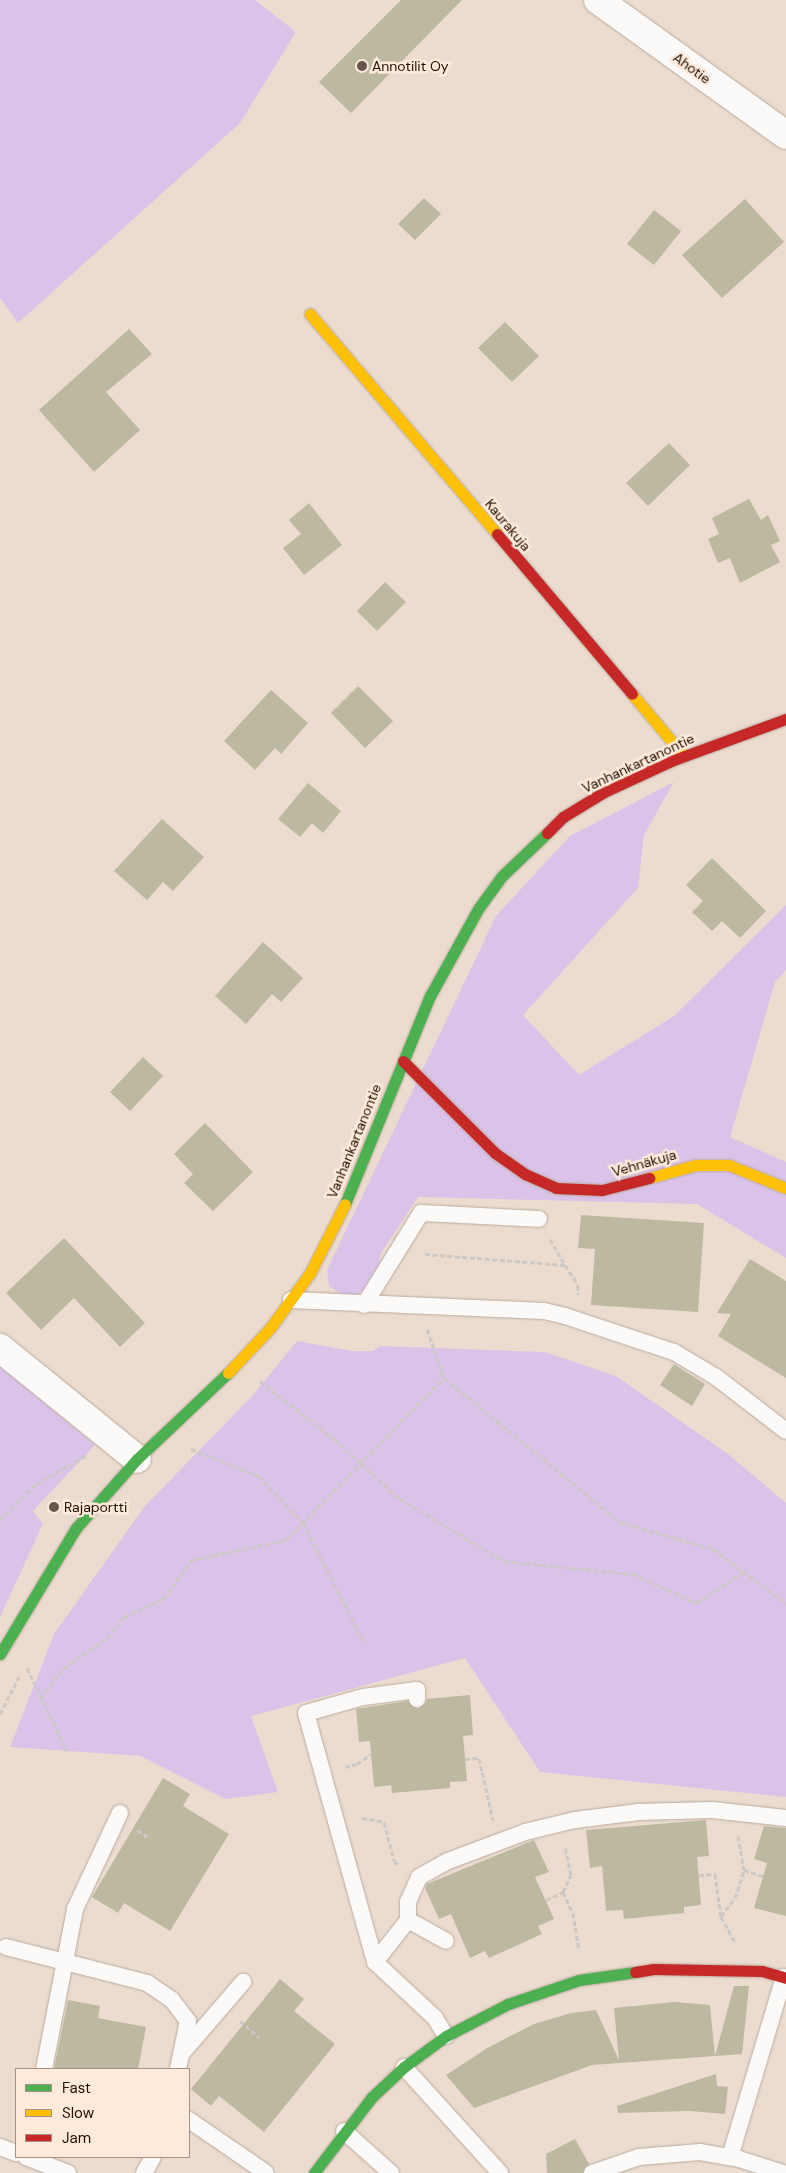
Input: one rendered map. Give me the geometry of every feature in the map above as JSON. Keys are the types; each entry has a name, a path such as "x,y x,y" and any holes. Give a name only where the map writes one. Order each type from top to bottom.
{"street":[{"name":"Ahotie","path":"598,0 786,135"},
{"name":"Kaurakuja","path":"310,314 684,756"},
{"name":"Vanhankartanontie","path":"0,1654 76,1528 137,1459 221,1382 271,1327 310,1273 350,1194 430,996 478,909 522,854 563,817 604,792 684,756 786,718"},
{"name":"Vehnäkuja","path":"403,1061 495,1152 525,1174 556,1188 602,1190 696,1165 729,1166 786,1188"},
{"path":"0,1348 137,1459"},
{"path":"314,2173 344,2131 372,2097 404,2067 446,2036 508,2004 579,1980 654,1969 762,1971 785,1978"}],"lane":[{"path":"364,1305 421,1213 539,1219"},
{"path":"291,1300 364,1305 544,1312 576,1320 674,1352 716,1376 786,1431"},
{"path":"417,1699 417,1690 363,1697 306,1713 374,1962 436,2018 446,2036"},
{"path":"374,1962 408,1920 408,1902 419,1877 448,1861 506,1839 559,1824 638,1812 733,1811 786,1818"},
{"path":"44,2068 62,1960 75,1908 120,1813"},
{"path":"408,1920 446,1941"},
{"path":"6,1947 147,1983 172,2000 188,2021 180,2062"},
{"path":"730,2157 785,1978"},
{"path":"180,2062 243,1982"},
{"path":"404,2067 500,2173"},
{"path":"190,2121 266,2173"},
{"path":"344,2131 390,2173"},
{"path":"0,2146 15,2153"},
{"path":"592,2173 639,2157 700,2152 730,2157 783,2173"},
{"path":"29,2158 64,2172"},
{"path":"144,2173 152,2158"}],"path":[{"path":"539,1219 578,1284 576,1320"},
{"path":"397,1251 565,1265"},
{"path":"420,1307 444,1378 620,1522 712,1549 786,1603"},
{"path":"255,1386 266,1374"},
{"path":"41,1698 64,1668 107,1638 124,1617 163,1599 192,1560 286,1540 444,1378"},
{"path":"260,1380 362,1464 400,1499 504,1561 633,1574 696,1602 744,1572"},
{"path":"0,1520 36,1484 66,1465 115,1443"},
{"path":"186,1457 200,1444"},
{"path":"193,1451 259,1476 303,1523 365,1644"},
{"path":"0,1714 26,1666 67,1751"},
{"path":"344,1758 347,1775"},
{"path":"465,1758 479,1758 490,1815 506,1839"},
{"path":"359,1810 362,1819 384,1822 394,1860 416,1882"},
{"path":"721,1916 735,1898 744,1870 733,1811"},
{"path":"546,1900 563,1892 571,1875 559,1824"},
{"path":"744,1870 763,1876"},
{"path":"699,1875 715,1874 721,1916 737,1946"},
{"path":"563,1892 573,1913 579,1956"}],"shaded area":[{"path":"0,0 255,0 296,32 240,123 18,323 0,298"},
{"path":"674,782 644,835 638,888 523,1015 579,1075 674,1016 786,905 786,970 775,982 730,1137 786,1162 786,1258 697,1204 418,1197 380,1255 380,1264 364,1290 353,1296 339,1293 329,1286 327,1270 496,916 570,836"},
{"path":"297,1341 352,1351 373,1351 380,1346 545,1352 616,1376 728,1454 786,1503 786,1797 540,1772 465,1658 251,1716 278,1792 225,1799 141,1756 10,1747 54,1634 145,1506 253,1395"},
{"path":"0,1366 95,1445 33,1511 43,1524 0,1617"}],"building":[{"path":"401,0 462,0 351,113 319,82"},
{"path":"424,198 441,214 415,240 398,224"},
{"path":"745,199 784,242 722,298 682,255"},
{"path":"654,210 681,231 654,265 627,244"},
{"path":"505,322 539,356 512,382 478,348"},
{"path":"129,329 152,354 106,392 140,430 94,472 39,410"},
{"path":"669,443 690,465 648,506 626,483"},
{"path":"749,499 761,520 768,515 780,541 771,545 780,562 740,583 730,558 718,563 708,539 719,534 712,518"},
{"path":"309,503 342,545 304,575 283,548 301,534 289,520"},
{"path":"385,582 406,602 377,631 357,611"},
{"path":"358,686 393,721 365,748 331,713"},
{"path":"271,690 308,723 281,754 275,748 255,770 224,741"},
{"path":"308,783 341,811 323,833 312,823 300,837 278,819"},
{"path":"162,819 204,857 173,891 163,882 147,900 114,871"},
{"path":"712,858 766,911 740,938 722,921 712,931 692,912 703,901 686,885"},
{"path":"263,942 303,978 281,1002 272,994 246,1024 215,996"},
{"path":"143,1057 163,1076 130,1111 110,1092"},
{"path":"205,1123 253,1172 213,1211 184,1183 193,1174 174,1154"},
{"path":"581,1215 704,1223 698,1312 591,1305 595,1249 578,1248"},
{"path":"64,1238 145,1323 120,1347 74,1298 41,1330 6,1293"},
{"path":"750,1259 786,1281 786,1378 718,1336 731,1314 717,1313"},
{"path":"674,1364 705,1384 692,1406 660,1385"},
{"path":"470,1695 473,1735 463,1736 467,1781 450,1782 450,1788 392,1793 391,1785 374,1787 370,1741 359,1742 356,1709 408,1701 417,1709 425,1704 427,1699"},
{"path":"163,1778 190,1794 183,1806 229,1834 170,1931 124,1903 118,1913 92,1897"},
{"path":"706,1820 709,1856 697,1857 701,1905 684,1907 684,1913 624,1919 623,1910 606,1911 602,1866 590,1868 586,1830"},
{"path":"764,1826 786,1828 786,1916 754,1908 767,1863 754,1859"},
{"path":"534,1840 549,1872 535,1877 554,1919 538,1926 542,1934 489,1958 485,1951 470,1958 451,1914 439,1919 425,1888 427,1884"},
{"path":"280,1979 304,1999 294,2011 335,2044 264,2132 219,2096 211,2106 191,2089"},
{"path":"734,1986 749,1986 742,2054 715,2056"},
{"path":"68,2000 100,2006 98,2018 146,2027 138,2068 54,2068"},
{"path":"674,2002 710,2005 715,2056 592,2065 474,2108 446,2075 489,2047 534,2024 571,2013 596,2010 619,2060 614,2008"},
{"path":"716,2074 717,2086 728,2087 725,2114 690,2111 618,2113 617,2106"},
{"path":"575,2139 589,2164 582,2173 547,2173 546,2154"}],"traffic: fast":[{"path":"345,1204 430,996 478,909 502,876 547,833"},
{"path":"0,1654 76,1528 137,1459 228,1373"},
{"path":"314,2173 372,2097 404,2067 446,2036 508,2004 579,1980 635,1972"}],"traffic: slow":[{"path":"310,314 497,534"},
{"path":"632,694 684,756"},
{"path":"649,1178 696,1165 729,1165 786,1188"},
{"path":"228,1373 271,1327 310,1273 345,1204"}],"traffic: jam":[{"path":"497,534 632,694"},
{"path":"547,833 563,817 604,792 671,761 786,719"},
{"path":"403,1061 495,1153 525,1174 556,1188 602,1190 649,1178"},
{"path":"635,1972 654,1969 762,1971 786,1978"}],"place":[{"name":"Annotilit Oy","path":"362,66"},
{"name":"Rajaportti","path":"54,1507"}]}
